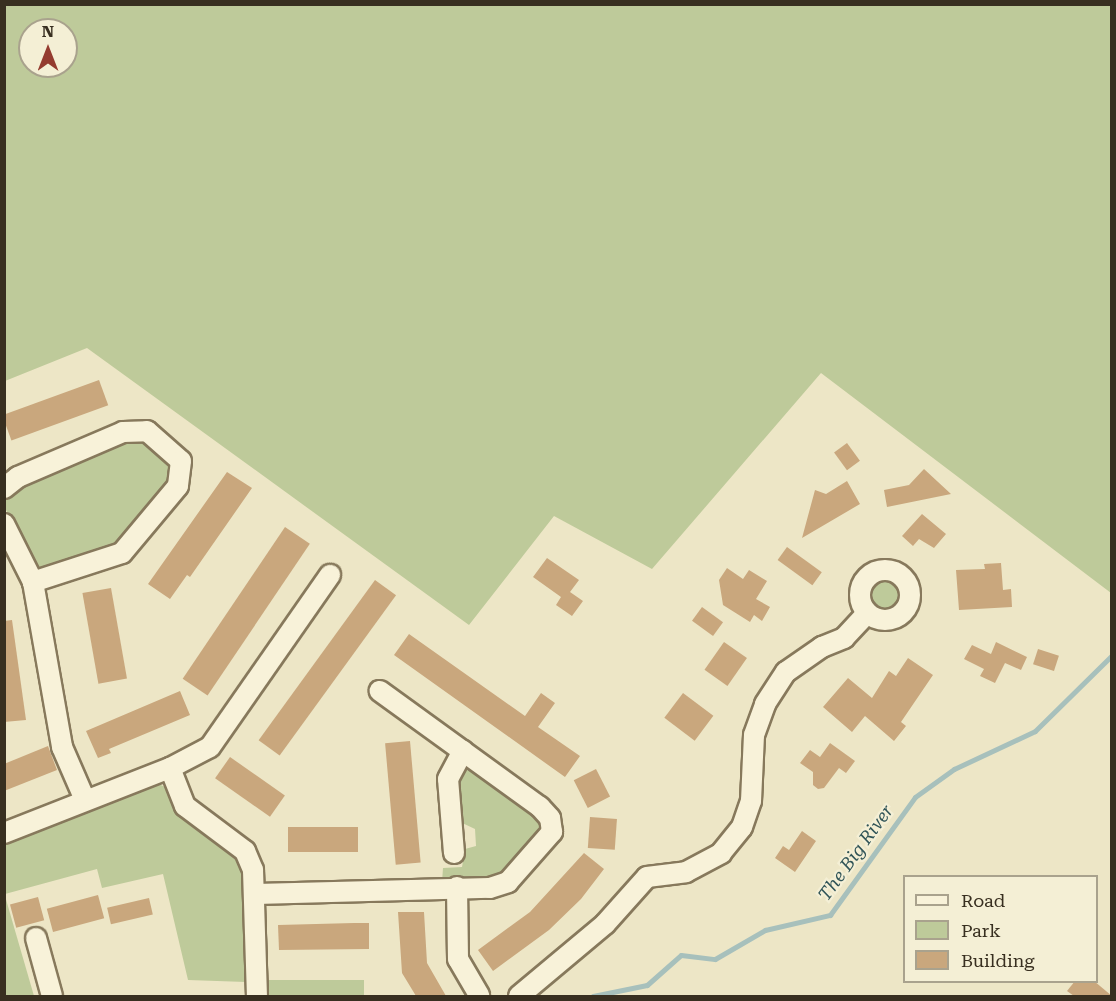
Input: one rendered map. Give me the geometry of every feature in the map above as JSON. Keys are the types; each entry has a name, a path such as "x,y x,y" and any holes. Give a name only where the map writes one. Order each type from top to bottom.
{"street":[{"path":"4,488 18,477 123,432 147,431 181,461 178,486 122,553 33,582"},
{"path":"4,524 33,582 63,747 85,800"},
{"path":"4,833 170,768 210,747 330,575"},
{"path":"519,996 605,924 647,877 686,872 721,853 742,827 751,801 754,735 765,704 786,672 822,647 844,638 867,613"},
{"path":"256,894 457,887 490,888 508,882 552,832 550,818 540,807 380,691"},
{"path":"454,853 448,779 463,752"},
{"path":"170,768 185,806 245,851 256,894 258,996"},
{"path":"457,887 458,959 479,995"},
{"path":"36,938 52,996"}],"green space":[{"path":"5,4 1111,5 1111,593 821,373 652,569 554,516 469,625 87,348 5,381"},
{"path":"134,439 148,444 171,465 170,482 114,548 48,570 35,566 5,508 6,496 15,487"},
{"path":"884,581 895,585 899,596 895,607 884,611 873,607 869,596 873,585"},
{"path":"475,770 539,815 543,825 541,833 497,879 442,882 443,868 462,867 465,849 476,846 475,829 458,821 458,774"},
{"path":"153,781 167,788 176,810 241,858 245,871 246,982 188,980 163,874 102,888 97,869 5,894 5,841"},
{"path":"5,896 34,996 5,996"},
{"path":"265,980 364,980 364,996 265,996"}],"building":[{"path":"99,380 108,405 11,441 4,415"},
{"path":"847,443 860,461 847,470 834,452"},
{"path":"924,469 951,494 887,507 884,490 909,485"},
{"path":"227,472 252,488 190,577 187,575 170,599 148,584"},
{"path":"847,481 860,504 802,538 815,490 826,494"},
{"path":"922,514 946,534 934,548 919,539 913,546 902,536"},
{"path":"285,527 310,544 208,695 183,679"},
{"path":"787,547 822,572 812,585 778,560"},
{"path":"547,558 579,580 570,592 583,601 572,616 556,605 561,597 533,577"},
{"path":"1001,563 1003,590 1011,589 1012,607 959,610 956,570 985,569 984,564"},
{"path":"727,568 743,579 749,570 767,581 756,599 770,607 762,621 754,615 750,622 723,605 719,580"},
{"path":"375,580 396,595 280,755 259,740"},
{"path":"111,588 127,679 98,684 82,593"},
{"path":"702,607 723,622 713,636 692,621"},
{"path":"12,620 26,720 4,722 4,621"},
{"path":"409,634 525,716 541,693 555,703 538,727 580,756 565,777 394,655"},
{"path":"724,642 747,658 727,686 704,670"},
{"path":"996,642 1027,657 1021,670 1005,663 995,683 980,676 984,669 964,659 972,645 991,654"},
{"path":"1038,649 1059,656 1054,671 1033,664"},
{"path":"908,658 933,675 901,722 906,726 894,741 865,716 852,732 823,707 848,678 872,698 889,671 896,676"},
{"path":"180,691 190,715 109,749 111,753 98,758 86,731"},
{"path":"683,693 713,716 695,741 664,718"},
{"path":"410,741 421,863 396,865 385,743"},
{"path":"830,743 855,761 846,773 839,768 824,788 818,789 813,785 813,772 800,763 810,750 820,757"},
{"path":"48,746 57,770 4,791 4,764"},
{"path":"230,757 285,795 270,817 215,778"},
{"path":"596,769 610,797 588,808 574,780"},
{"path":"590,817 617,819 615,850 588,848"},
{"path":"288,827 358,827 358,852 288,852"},
{"path":"802,831 816,841 795,872 775,858 783,846 789,850"},
{"path":"584,853 604,869 581,899 549,930 493,971 478,950 530,912"},
{"path":"98,895 104,918 53,932 47,909"},
{"path":"38,897 44,920 16,928 10,905"},
{"path":"149,898 153,915 111,924 107,908"},
{"path":"398,912 424,912 427,963 446,996 416,996 402,973"},
{"path":"369,923 369,949 279,950 278,925"},
{"path":"1073,983 1096,983 1112,996 1074,996 1067,991"}],"waterway":[{"name":"The Big River","path":"593,996 647,985 681,955 715,959 765,930 830,915 915,797 954,769 1035,731 1112,655"}]}
